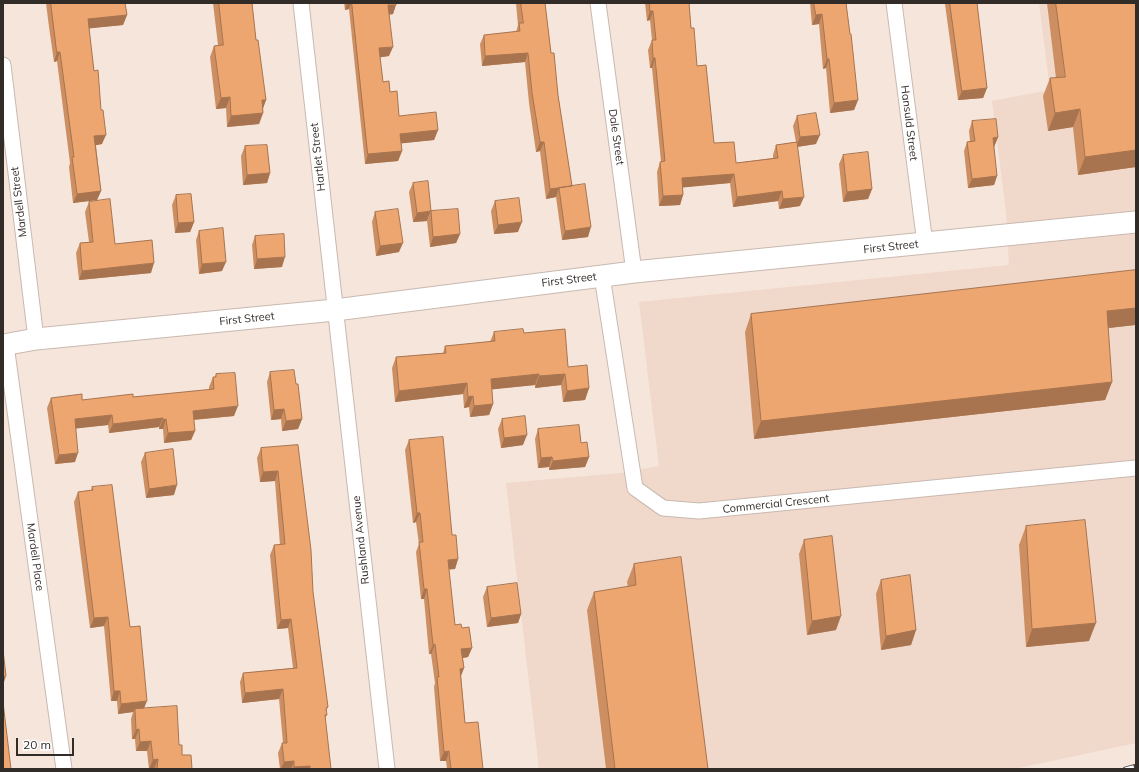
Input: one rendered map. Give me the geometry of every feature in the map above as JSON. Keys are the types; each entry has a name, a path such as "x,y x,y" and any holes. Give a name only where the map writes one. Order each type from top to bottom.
{"street":[{"name":"Hartlet Street","path":"301,3 335,310"},
{"name":"Dale Street","path":"598,3 634,272"},
{"name":"Hansuld Street","path":"894,3 925,244"},
{"name":"Mardell Street","path":"3,65 36,339"},
{"name":"First Street","path":"4,345 36,339 335,310 634,272 1136,222"},
{"name":"Commercial Crescent","path":"602,276 635,488 663,508 699,512 1136,468"},
{"name":"Rushland Avenue","path":"335,310 387,769"},
{"name":"Mardell Place","path":"4,345 64,769"}],"shaded area":[{"path":"1039,3 1136,3 1136,743 1014,769 539,769 506,483 621,473 659,466 639,302 1009,265 1006,212 992,101 1050,90"}],"building":[{"path":"51,3 125,3 127,15 88,19 94,71 98,70 101,110 103,110 106,135 94,136 101,191 77,194 72,157 74,157 60,52 57,52"},
{"path":"219,3 252,3 256,40 258,40 266,100 262,100 263,113 231,116 230,97 221,98 214,46 223,45"},
{"path":"352,3 396,3 396,5 388,5 393,47 379,48 383,82 389,81 390,92 397,91 399,116 436,112 438,130 400,134 402,151 368,154"},
{"path":"521,3 545,3 551,53 554,53 558,95 572,186 550,189 544,142 540,142 532,93 528,53 485,56 484,35 520,31 519,23 523,23"},
{"path":"650,3 689,3 691,28 694,28 697,66 706,65 714,143 734,142 736,163 778,158 776,145 797,142 804,197 783,199 782,191 737,197 734,174 682,178 683,195 663,196 660,162 665,161 655,58 653,58 652,40 656,40 653,11 650,11"},
{"path":"814,3 846,3 858,100 834,103 822,14 816,15"},
{"path":"950,3 977,3 987,88 962,91"},
{"path":"1056,3 1136,3 1136,150 1085,157 1080,109 1055,113 1050,78 1065,77"},
{"path":"816,113 820,135 800,137 797,116"},
{"path":"996,119 998,137 993,138 997,176 972,179 967,142 975,141 972,121"},
{"path":"267,145 270,173 247,175 245,146"},
{"path":"868,152 872,189 847,192 843,155"},
{"path":"428,181 431,211 417,213 413,183"},
{"path":"585,184 591,227 565,231 559,188"},
{"path":"191,194 194,222 178,223 176,195"},
{"path":"519,198 522,222 498,225 495,201"},
{"path":"110,199 115,244 152,240 154,263 82,271 80,243 93,242 89,202"},
{"path":"398,209 403,243 380,246 375,212"},
{"path":"458,209 460,234 433,237 431,211"},
{"path":"223,228 226,262 202,264 199,231"},
{"path":"284,234 285,257 257,259 255,236"},
{"path":"1136,270 1136,308 1107,311 1112,382 761,421 751,314"},
{"path":"523,329 524,333 565,329 568,367 587,365 589,388 567,391 565,374 539,376 539,374 491,379 493,404 474,406 473,396 468,397 467,383 399,391 396,357 446,353 445,346 495,341 494,332"},
{"path":"294,370 296,384 298,384 302,419 286,421 284,409 274,410 270,372"},
{"path":"235,373 238,406 193,411 195,431 168,433 166,419 163,420 163,418 113,424 112,415 75,419 78,453 59,455 51,398 82,394 82,400 133,394 133,397 214,389 213,377 216,377 216,374"},
{"path":"525,416 527,435 504,438 502,419"},
{"path":"579,425 581,443 587,442 589,457 553,461 552,457 541,458 538,429"},
{"path":"443,437 452,535 456,535 458,559 448,560 455,625 461,624 462,628 469,627 472,648 461,649 464,668 460,669 465,723 478,722 483,769 451,769 449,751 444,752 437,677 439,677 435,644 433,645 427,589 424,589 419,542 423,542 420,513 417,513 409,440"},
{"path":"298,445 311,550 313,592 328,707 326,708 327,715 325,715 331,769 310,769 310,766 294,767 294,761 284,762 282,743 287,743 283,689 245,693 243,673 297,668 291,619 281,620 274,545 285,544 278,471 263,472 261,448"},
{"path":"173,449 177,485 149,489 145,453"},
{"path":"112,485 130,627 140,626 147,701 121,704 120,691 114,691 108,617 94,618 78,492 93,490 92,487"},
{"path":"1085,520 1096,623 1032,629 1026,526"},
{"path":"832,536 841,616 812,621 804,540"},
{"path":"681,557 708,769 615,769 594,592 636,585 634,564"},
{"path":"910,575 916,630 886,636 881,580"},
{"path":"517,583 521,614 491,618 487,587"},
{"path":"3,650 6,676 3,677"},
{"path":"3,702 11,769 3,769"},
{"path":"177,706 179,745 182,745 182,755 191,755 192,769 157,769 158,759 153,760 151,741 140,742 139,729 136,730 135,709"}],"railway":[{"path":"1125,769 1136,766"}]}
